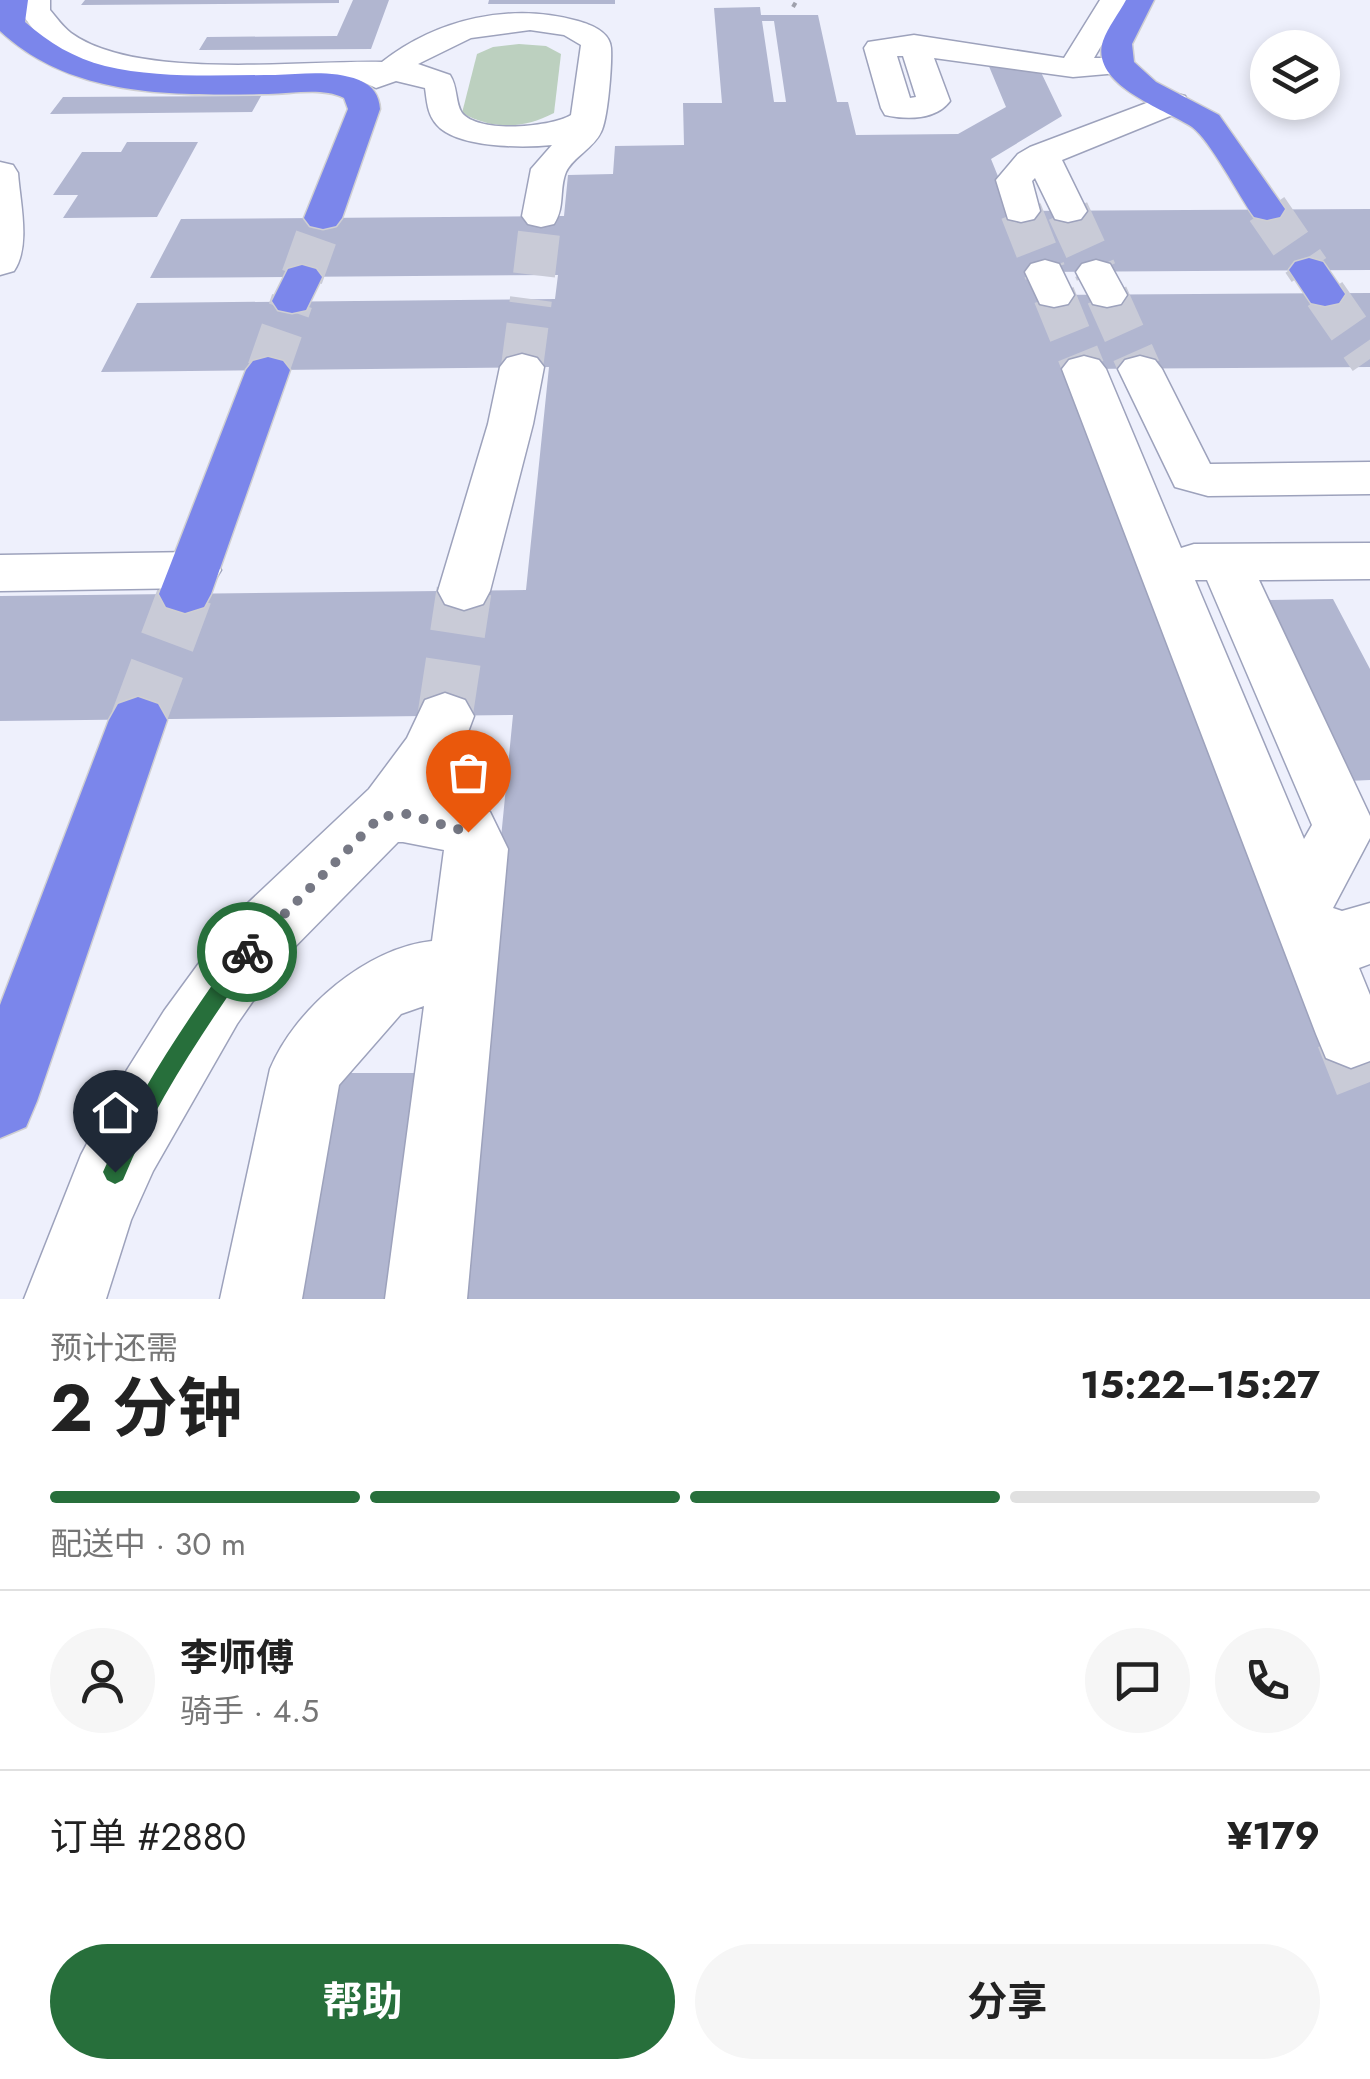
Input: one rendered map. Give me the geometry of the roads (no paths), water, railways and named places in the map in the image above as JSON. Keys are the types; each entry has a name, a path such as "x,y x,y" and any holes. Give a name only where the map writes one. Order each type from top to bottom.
{"highway":[{"path":"14,0 10,24 22,38 41,53 80,69 175,82 323,84 357,90 365,102 323,218"},
{"path":"1140,0 1116,44 1119,66 1145,90 1207,122 1267,210"},
{"path":"190,582 268,370"},
{"path":"0,1101 138,720"}],"lane":[{"path":"36,0 34,12 50,34 76,49 130,65 207,72 392,71 426,76 438,82 442,108 450,121 466,128 537,136 559,134 588,119"},
{"path":"1073,68 1114,0"},
{"path":"323,84 370,80 392,71 420,49 472,29 525,22 584,33 596,45 588,119 581,138 549,169 541,216"},
{"path":"914,44 1073,68 1119,66"},
{"path":"1021,212 1014,180 1021,169 1042,154 1173,104"},
{"path":"1042,154 1068,211"},
{"path":"0,174 4,230 0,263"},
{"path":"464,591 474,536 515,420 522,367"},
{"path":"1140,368 1192,476 1208,480 1370,478"},
{"path":"1084,369 1161,563 1344,929"},
{"path":"1299,561 1343,574 1370,593"},
{"path":"1161,563 1370,561"},
{"path":"1225,562 1357,834 1344,929 1351,1034"},
{"path":"0,573 190,582"},
{"path":"64,1299 129,1138 181,1046 254,942 410,787 434,748 445,716"},
{"path":"380,817 406,814 468,832 476,848 426,1299"},
{"path":"260,1299 306,1069 377,991 426,972 463,971"}],"tunnel":[{"path":"1267,209 1309,270"},
{"path":"1021,211 1045,272"},
{"path":"1068,211 1096,272"},
{"path":"534,275 541,216"},
{"path":"302,277 323,218"},
{"path":"1325,294 1370,359"},
{"path":"1054,295 1084,369"},
{"path":"1107,295 1140,369"},
{"path":"522,367 531,299"},
{"path":"268,370 292,301"},
{"path":"445,716 464,591"},
{"path":"138,720 185,594"},
{"path":"1351,1034 1370,1082"}]}
